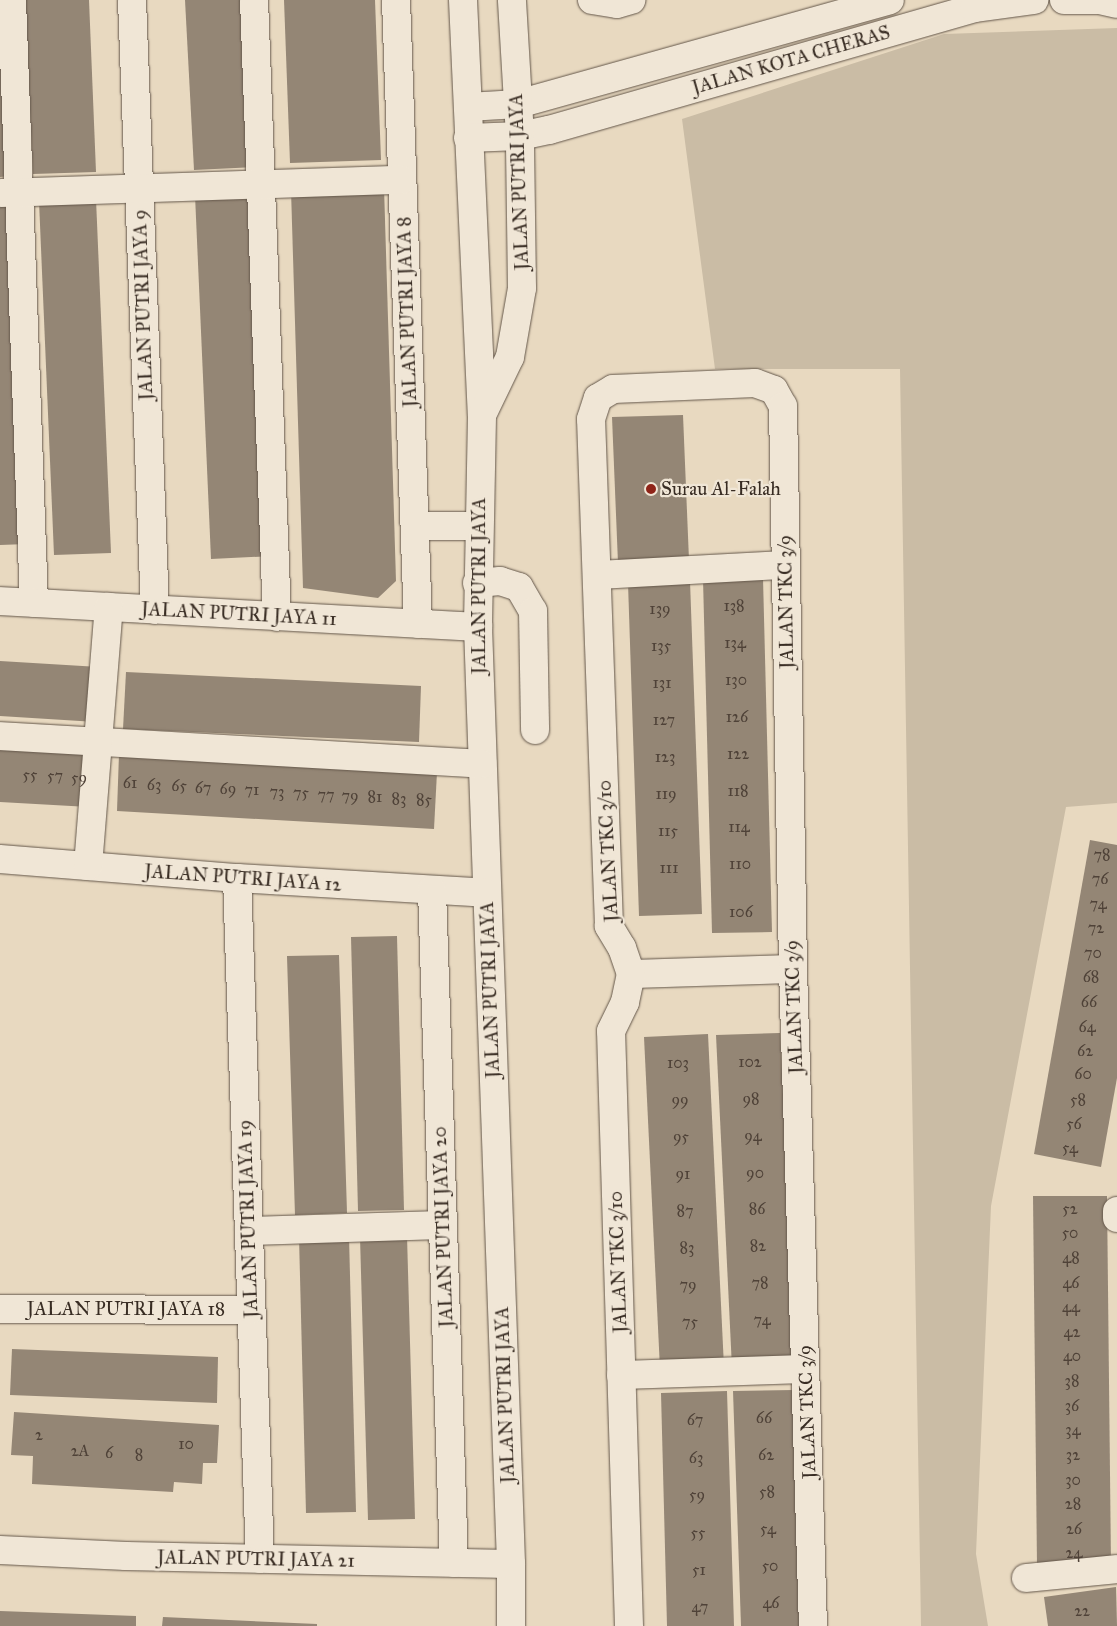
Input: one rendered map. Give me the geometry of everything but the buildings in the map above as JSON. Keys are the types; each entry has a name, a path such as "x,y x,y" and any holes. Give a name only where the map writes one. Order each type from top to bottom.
{"street":[{"path":"12,0 10,193 34,603"},
{"name":"JALAN PUTRI JAYA 9","path":"132,0 154,610"},
{"path":"254,0 277,617"},
{"name":"JALAN PUTRI JAYA 8","path":"396,0 418,624"},
{"name":"JALAN PUTRI JAYA","path":"463,0 482,416 478,526 478,628 511,1564 511,1626"},
{"name":"JALAN PUTRI JAYA","path":"482,416 510,357 522,288 520,136 512,0"},
{"path":"592,0 618,4 631,0"},
{"name":"JALAN KOTA CHERAS","path":"468,107 518,104 890,0"},
{"name":"JALAN KOTA CHERAS","path":"468,138 520,136 549,130 974,8 1034,0"},
{"path":"1064,0 1100,0 1117,4"},
{"path":"10,193 402,180"},
{"name":"JALAN TKC 3/10","path":"629,1626 610,1031 624,1002 632,974 622,948 609,926 591,419 598,398 613,389 755,383 774,390"},
{"name":"JALAN TKC 3/9","path":"774,390 782,406 793,969 813,1626"},
{"path":"415,526 478,526"},
{"path":"598,575 785,564"},
{"path":"477,583 500,581 519,588 533,612 535,730"},
{"name":"JALAN PUTRI JAYA 11","path":"0,601 478,628"},
{"path":"88,866 109,607"},
{"path":"0,736 482,764"},
{"name":"JALAN PUTRI JAYA 12","path":"0,859 237,878 486,893"},
{"name":"JALAN PUTRI JAYA 19","path":"237,878 260,1559"},
{"name":"JALAN PUTRI JAYA 20","path":"432,890 454,1563"},
{"path":"632,974 793,969"},
{"path":"1117,1211 1117,1218"},
{"path":"249,1231 443,1226"},
{"name":"JALAN PUTRI JAYA 18","path":"0,1309 251,1310"},
{"path":"621,1375 805,1369"},
{"name":"JALAN PUTRI JAYA 21","path":"0,1550 260,1559 511,1564"},
{"path":"1026,1578 1117,1569"}],"shaded area":[{"path":"1117,28 1117,803 1066,807 991,1206 976,1554 988,1626 921,1626 900,369 715,369 682,119 944,34"}],"place":[{"name":"Surau Al-Falah","path":"651,489"}]}
